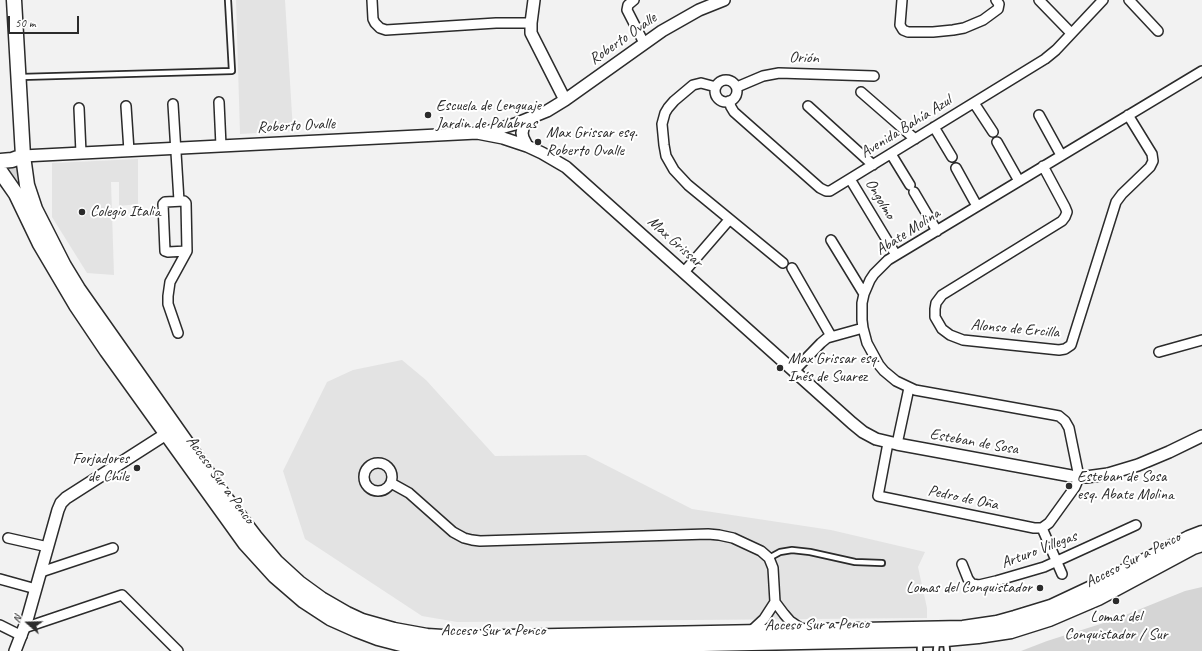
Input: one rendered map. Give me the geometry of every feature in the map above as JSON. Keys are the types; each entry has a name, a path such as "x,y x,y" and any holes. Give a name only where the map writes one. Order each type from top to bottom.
{"main road":[{"name":"Acceso Sur a Penco","path":"14,0 23,156 27,185 35,209 51,242 78,289 222,495 266,551 287,573 321,599 362,621 410,633 443,637 474,638 963,628 997,623 1051,607 1100,584 1189,538 1202,533"},
{"path":"0,161 12,160 23,156"},
{"name":"Acceso Sur a Penco","path":"0,171 16,194 40,244 76,304 233,528 258,559 298,597 317,610 357,630 378,638 423,647 461,649 822,644 941,645 1024,628 1049,619 1098,598 1193,547 1202,544"}],"street":[{"path":"372,0 374,23 380,28 386,30 531,22"},
{"path":"534,0 530,28 533,37 565,100"},
{"path":"634,0 628,5 626,10 644,43"},
{"path":"902,0 900,25 903,30 908,32 933,32 964,28 983,20 998,9 999,4 996,0"},
{"path":"1039,0 1071,33"},
{"name":"Avenida Bahía Azul","path":"716,86 715,92 717,97 721,100 729,101 734,112 820,188 830,191 1045,59 1056,50 1102,0"},
{"path":"1129,0 1158,31"},
{"name":"Roberto Ovalle","path":"23,156 477,133 502,128 547,112 644,43 680,20 721,1"},
{"name":"Abate Molina","path":"1079,477 1069,428 1066,421 1059,416 923,392 902,385 890,376 879,365 870,350 863,328 862,311 864,294 874,274 881,266 896,255 1128,114 1202,71"},
{"name":"Orión","path":"737,87 763,76 779,73 874,76"},
{"path":"729,101 736,96 737,87 734,82 727,79 719,82 716,86 701,83 693,85 674,101 668,108 663,119 662,130 668,160 674,170 688,185 783,263"},
{"path":"861,92 915,139"},
{"path":"219,102 221,146"},
{"path":"974,103 993,132"},
{"path":"173,104 179,201"},
{"path":"126,106 128,151"},
{"path":"808,106 873,165"},
{"path":"79,108 81,153"},
{"name":"Alonso de Ercilla","path":"1043,166 1066,207 1067,212 1065,217 1062,221 942,295 936,304 934,313 942,329 950,335 963,340 1059,350 1065,349 1071,345 1116,202 1122,194 1150,167 1152,161 1152,154 1128,114"},
{"path":"1039,115 1061,155"},
{"path":"527,120 522,133 527,146"},
{"path":"934,128 952,157"},
{"name":"Max Grissar","path":"477,133 503,138 527,146 556,161 575,175 794,371"},
{"path":"997,142 1019,181"},
{"path":"891,154 937,231"},
{"path":"956,168 977,206"},
{"name":"Ongolmo","path":"850,179 896,255"},
{"path":"178,333 168,304 168,291 170,282 187,251 186,203 184,201 165,202 163,204 164,249 168,252 187,251"},
{"path":"684,272 729,220"},
{"path":"832,240 864,294"},
{"path":"792,268 831,336"},
{"path":"794,371 821,343 831,336 863,328"},
{"path":"1159,352 1202,340"},
{"name":"Esteban de Sosa","path":"794,371 857,428 869,436 892,444 1079,477 1121,471 1138,465 1202,436"},
{"path":"892,444 909,388"},
{"path":"15,651 23,632 58,510 63,501 166,434"},
{"name":"Pedro de Oña","path":"892,444 878,496 1034,528 1042,528"},
{"path":"1062,574 1042,528 1049,523 1075,487 1079,477"},
{"path":"391,483 414,496 453,532 464,538 472,540 714,534 726,536 761,551 772,563 774,573 775,602 764,619 749,632"},
{"name":"Arturo Villegas","path":"962,564 969,582 976,585 1010,578 1057,562 1136,525"},
{"path":"8,538 48,547"},
{"path":"41,572 113,548"},
{"path":"0,579 36,589"},
{"path":"0,626 23,632 122,595 178,651"},
{"path":"775,602 784,614 805,632"}],"lane":[{"path":"18,77 232,71 228,0"},
{"path":"769,558 780,552 792,550 810,552 851,562 868,564 882,563"}],"shaded area":[{"path":"236,0 285,0 293,131 240,134"},
{"name":"Colegio Italia","path":"138,159 138,204 119,206 119,182 111,182 114,275 87,273 52,217 52,163"},
{"path":"17,161 18,187 5,168"},
{"path":"402,360 426,380 495,456 586,455 692,509 831,530 925,552 918,567 927,608 927,618 457,622 422,616 305,539 283,471 327,382 353,370"},
{"path":"1202,587 1202,651 1021,651 1113,620 1185,591"}],"place":[{"name":"Escuela de Lenguaje Jardin de Palabras","path":"428,115"},
{"name":"Max Grissar esq. Roberto Ovalle","path":"538,142"},
{"name":"Colegio Italia","path":"82,212"},
{"name":"Max Grissar esq. Inés de Suarez","path":"780,368"},
{"name":"Forjadores de Chile","path":"137,468"},
{"name":"Esteban de Sosa esq. Abate Molina","path":"1069,486"},
{"name":"Lomas del Conquistador","path":"1040,588"},
{"name":"Lomas del Conquistador / Sur","path":"1116,601"}]}
